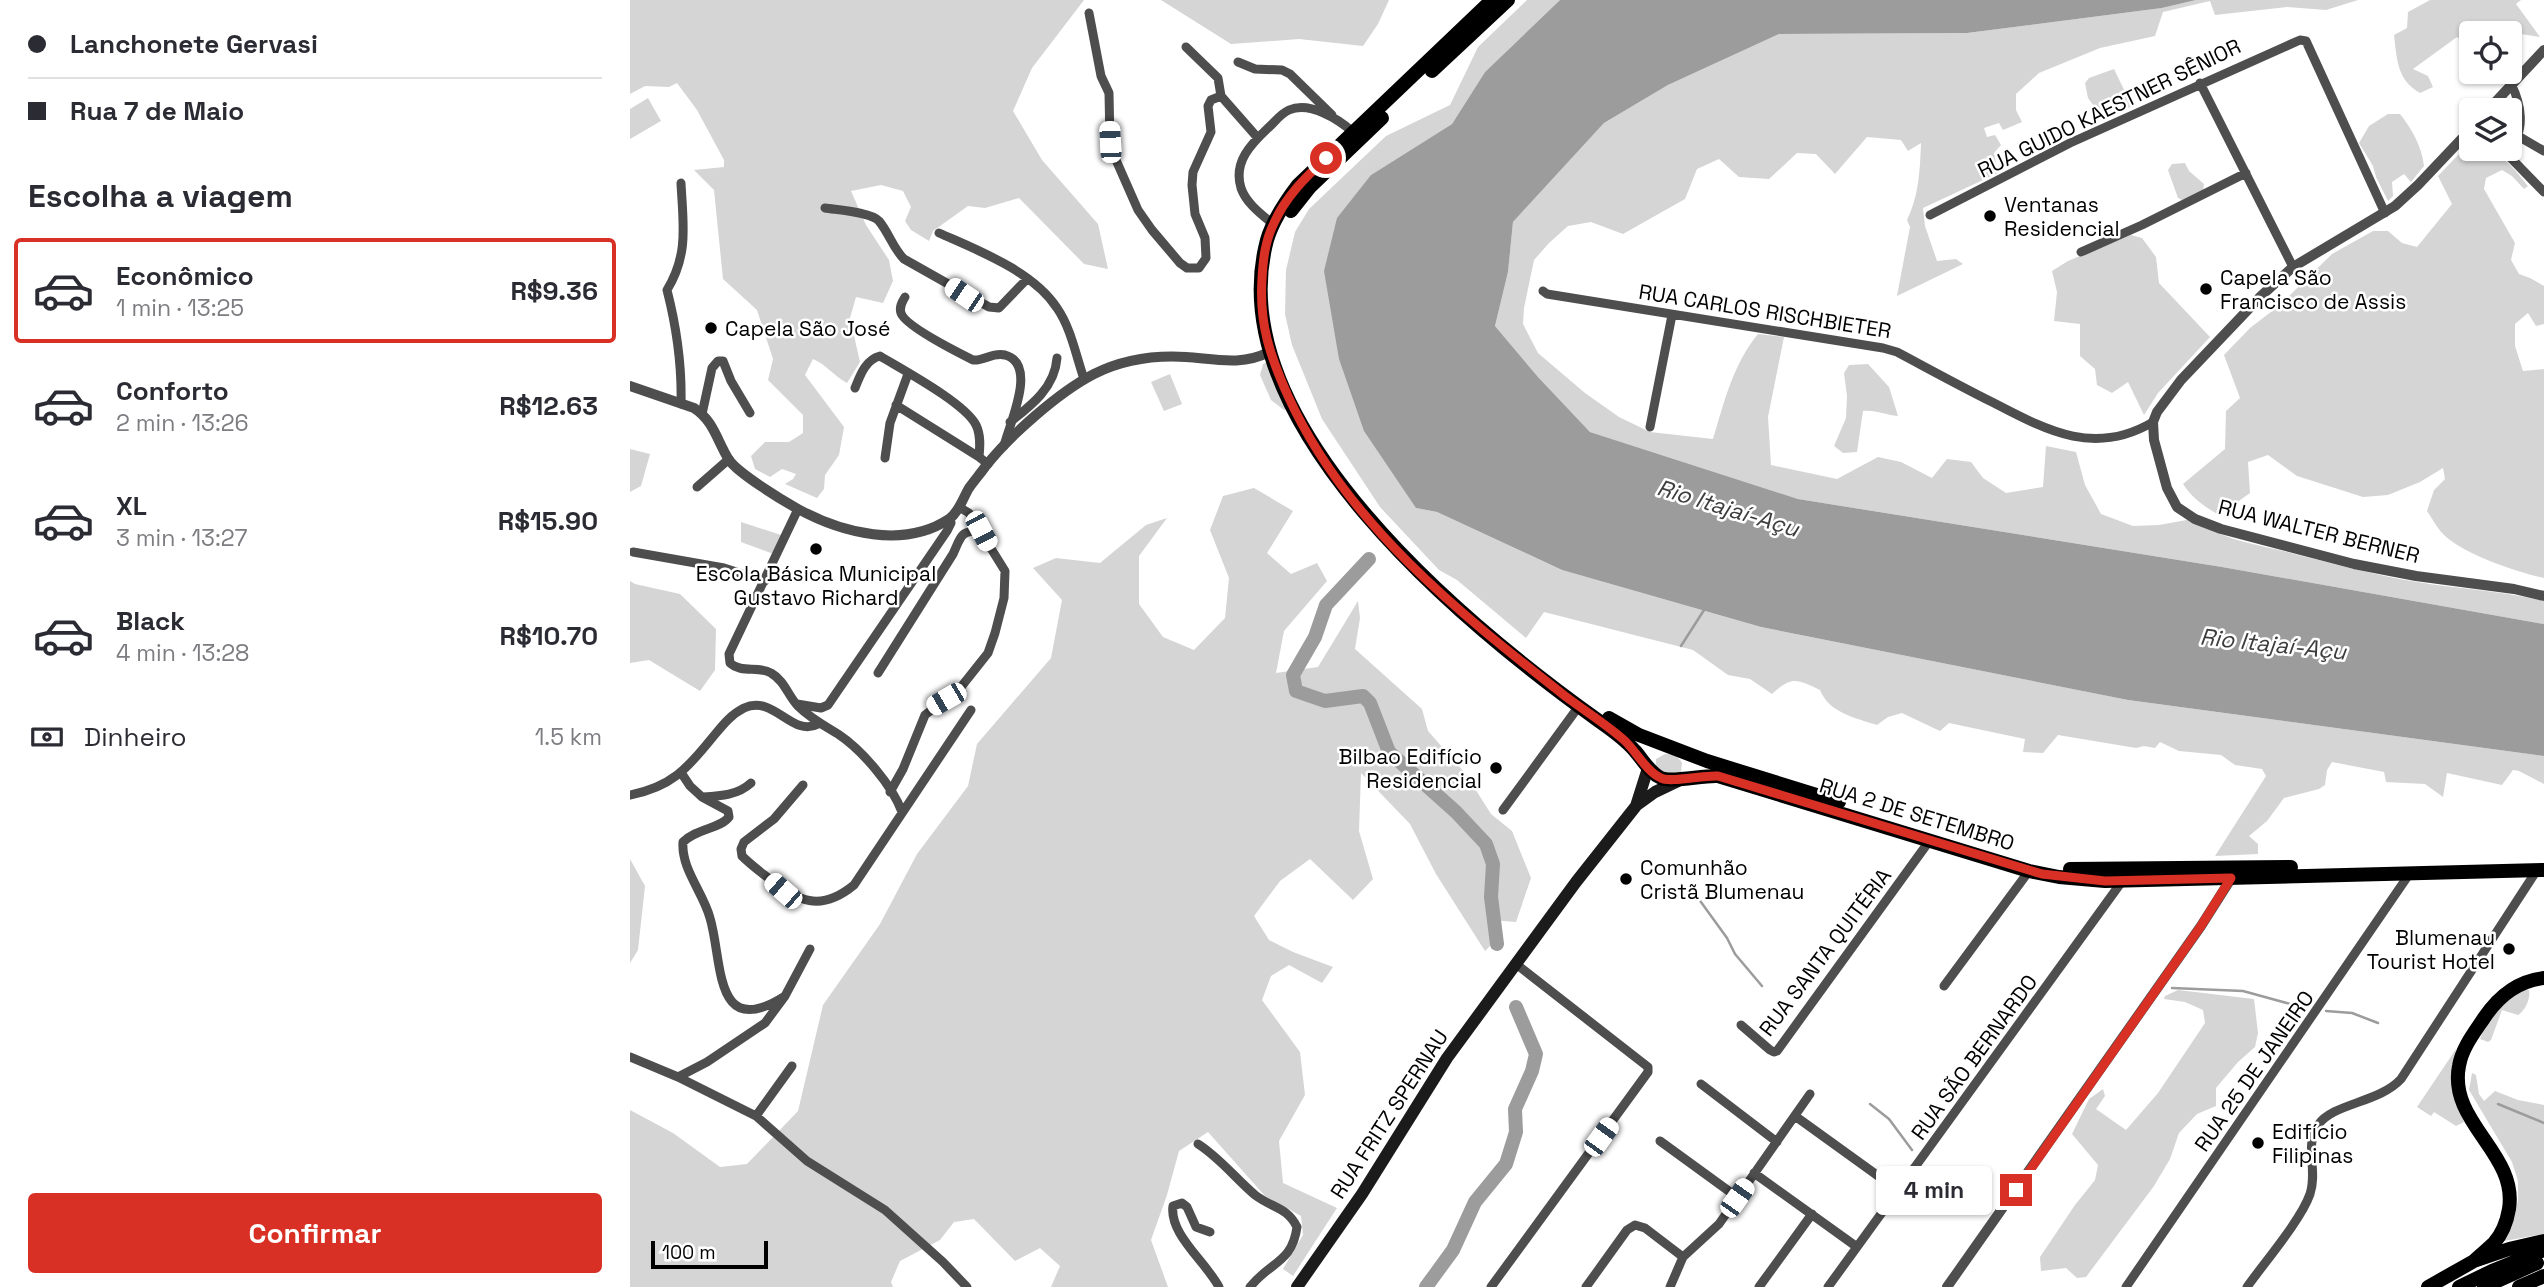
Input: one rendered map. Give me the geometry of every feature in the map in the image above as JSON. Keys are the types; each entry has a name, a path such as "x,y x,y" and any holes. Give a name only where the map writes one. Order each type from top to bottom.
{"main road":[{"path":"1493,0 1298,185 1273,224 1264,254 1262,321 1299,410 1335,475 1379,526 1435,588 1532,670 1625,741 1648,768"},
{"path":"1273,351 1269,287 1278,234 1287,216 1310,187 1508,0"},
{"name":"RUA 2 DE SETEMBRO","path":"1379,526 1441,583 1583,700 1620,726 1689,754 2043,865 2087,870 2234,873 2410,873 2542,867"},
{"path":"1636,806 1651,755 1657,748 1665,745"},
{"path":"1636,806 1655,792 1681,779 1689,770 1689,754"},
{"name":"RUA 2 DE SETEMBRO","path":"1648,768 1662,779 1718,776 2029,871 2059,877 2123,880 2234,873 2542,867"},
{"name":"RUA FRITZ SPERNAU","path":"1297,1287 1362,1194 1447,1058 1576,882 1636,806"},
{"path":"2474,1261 2494,1243 2504,1227 2510,1205 2510,1191 2501,1162 2464,1109 2458,1084 2459,1066 2469,1040 2497,1001 2521,984 2544,978"},
{"path":"2428,1287 2474,1261 2544,1241"},
{"path":"2459,1287 2544,1251"},
{"path":"2484,1287 2544,1260"},
{"path":"2519,1287 2544,1276"}],"street":[{"path":"1089,13 1101,76 1109,93 1110,142 1116,160 1145,220 1187,268 1199,268 1206,258 1205,238 1195,214 1193,201 1193,172 1211,132 1208,106 1211,100 1222,96"},
{"name":"RUA GUIDO KAESTNER SÊNIOR","path":"1930,215 2070,143 2292,42 2306,41 2385,213"},
{"path":"1186,47 1218,78 1222,96 1257,137"},
{"path":"2522,73 2544,50"},
{"path":"1238,62 1255,69 1282,70 1290,74 1333,117 1353,132"},
{"path":"2200,83 2293,267"},
{"path":"2499,98 2511,84 2518,98"},
{"path":"1273,224 1245,197 1238,177 1242,160 1257,137 1290,110 1302,108 1333,117"},
{"path":"2522,138 2544,151"},
{"path":"2153,422 2157,412 2181,380 2261,296 2293,267 2385,213 2418,185 2458,143"},
{"path":"2517,161 2544,192"},
{"path":"2081,252 2246,173"},
{"path":"681,184 681,265 667,290 682,369 681,404"},
{"path":"825,208 871,215 879,220 894,249 904,259 989,307 999,307 1026,280"},
{"path":"939,233 998,260 1026,280 1057,308 1084,379"},
{"name":"RUA CARLOS RISCHBIETER","path":"1543,291 1547,295 1883,348 1897,352 2042,428 2070,436 2104,439 2153,422"},
{"path":"905,297 900,305 900,313 936,341 973,360 979,361 996,354 1008,356 1021,367 1023,379 1003,447"},
{"path":"1650,427 1672,315"},
{"path":"630,386 702,414 737,468 799,509 849,529 882,536 920,531 950,518 959,507 983,460 1003,447 1054,401 1097,372 1139,358 1184,357 1230,362 1253,359 1273,351"},
{"path":"855,388 864,368 874,357 880,356 957,406 975,422 983,460"},
{"path":"1010,422 1030,406 1051,382 1056,371 1057,358"},
{"path":"702,414 712,368 718,361 723,361 727,366 731,381 750,413"},
{"path":"885,458 890,423 908,374"},
{"path":"896,405 983,460"},
{"name":"RUA WALTER BERNER","path":"2153,422 2154,440 2167,488 2177,507 2195,519 2221,529 2354,564 2544,596"},
{"path":"697,487 729,459"},
{"path":"890,792 903,769 925,715 961,687 988,653 1004,598 1005,571 969,513 959,507"},
{"path":"799,509 729,654 730,663 741,669 760,669 772,673 788,690 795,704 869,760 902,812"},
{"path":"795,704 821,708 828,705 947,531 950,518"},
{"path":"878,673 953,554 962,534 970,530 981,531"},
{"path":"633,552 724,568 765,581"},
{"path":"630,795 654,790 682,774 730,716 754,704 767,706 804,727 811,728 818,724"},
{"path":"1503,810 1579,706"},
{"path":"803,786 774,818 744,842 742,856 783,891 796,898 820,902 840,896 854,885 971,710"},
{"path":"682,774 702,797 728,811 729,817 725,822 692,833 683,842 682,852 710,918 724,989 732,1003 746,1010 760,1010 785,996"},
{"path":"702,797 728,795 751,783"},
{"name":"RUA SANTA QUITÉRIA","path":"1741,1025 1770,1050 1777,1051 1930,840"},
{"path":"2247,1287 2308,1200 2313,1177 2312,1140 2318,1126 2330,1115 2393,1088 2401,1079 2542,867"},
{"path":"1944,986 2029,871"},
{"path":"1947,1287 2201,926 2234,873"},
{"name":"RUA 25 DE JANEIRO","path":"2131,1285 2410,873"},
{"name":"RUA SÃO BERNARDO","path":"1828,1287 2123,880"},
{"path":"678,1077 707,1062 765,1023 785,996 810,949"},
{"path":"1491,1287 1648,1072 1648,1067 1516,964"},
{"path":"630,1057 678,1077 756,1116 807,1161 884,1210 967,1287"},
{"path":"756,1116 792,1066"},
{"path":"1701,1084 1777,1142"},
{"path":"1670,1287 1683,1257 1719,1224 1810,1094"},
{"path":"1795,1116 1899,1191"},
{"path":"1660,1140 1737,1198"},
{"path":"1198,1144 1224,1163 1255,1195 1291,1214 1297,1227 1292,1249 1261,1274 1250,1287"},
{"path":"1754,1173 1857,1247"},
{"path":"1210,1232 1196,1227 1182,1203 1173,1206 1173,1223 1210,1269 1219,1287"},
{"path":"1759,1287 1812,1214"},
{"path":"1586,1287 1628,1230 1635,1225 1645,1228 1683,1257"}],"shaded area":[{"path":"630,0 1084,0 1032,68 1013,111 1042,160 1098,224 1108,269 1084,264 1019,198 985,208 968,206 933,231 929,241 911,230 905,221 911,207 903,191 881,185 851,191 866,225 889,260 893,281 883,303 856,297 850,318 860,362 847,383 813,359 805,375 844,427 839,455 825,475 824,489 817,498 785,484 796,474 782,469 770,477 755,469 751,456 765,442 789,442 803,433 803,415 768,380 773,359 757,310 723,279 714,190 694,170 724,167 724,160 697,110 677,83 669,87 645,86 630,94"},
{"path":"1161,0 1389,0 1378,24 1363,46 1299,39 1231,44"},
{"path":"1527,0 1560,0 1485,72 1452,124 1371,175 1416,508 1437,512 1562,570 1761,627 2128,700 2544,756 2544,784 2513,770 2502,785 2447,773 2443,797 2425,784 2386,782 2384,772 2332,762 2327,770 2325,785 2284,798 2267,821 2249,836 2258,844 2258,854 2215,856 2266,776 2262,769 2235,765 2221,755 2179,751 2160,742 2155,748 2136,748 2058,735 2043,753 2023,752 2025,739 1949,723 1940,731 1902,713 1888,717 1877,725 1836,709 1820,690 1806,683 1790,682 1772,694 1750,679 1728,675 1693,650 1544,612 1526,638 1457,580 1439,570 1380,507 1322,419 1292,345 1285,314 1286,270 1295,232 1309,209 1386,136 1450,105 1478,47"},
{"path":"2196,0 2358,0 2326,10 2287,7 2215,15 2210,1 2163,12 2155,36 2100,48 2039,73 2016,94 2016,110 2022,122 2003,130 1999,123 1984,128 1987,137 1995,135 2001,145 1994,153 1998,173 1923,208 1925,226 1937,261 1956,259 1963,264 1897,296 1910,227 1907,220 1918,182 1921,143 1908,151 1901,140 1867,137 1835,174 1816,154 1797,153 1769,179 1739,177 1719,159 1697,169 1685,199 1623,234 1591,222 1568,226 1534,260 1523,324 1538,353 1585,393 1619,417 1650,432 1713,439 1730,384 1749,346 1758,334 1784,337 1768,417 1771,465 1837,479 1878,457 1901,462 1932,478 1947,459 1971,462 1983,478 2006,493 2043,487 2046,446 2076,452 2085,485 2101,514 2133,526 2192,519 2238,540 2368,572 2544,601 2544,624 2222,567 1798,499 1590,432 1495,326 1508,272 1513,222 1604,123 1668,85 1779,34 1967,33 2162,8"},
{"path":"2430,0 2521,0 2516,4 2540,37 2522,34 2522,21 2459,21 2459,38 2457,37 2413,69 2428,76 2433,87 2420,93 2402,76 2397,61 2394,35 2407,28 2408,12"},
{"path":"2114,69 2132,106 2104,120 2088,98 2085,83 2089,78"},
{"path":"648,98 661,121 630,139 630,109"},
{"path":"2388,114 2400,114 2419,145 2424,166 2411,182 2404,174 2392,182 2393,196 2388,201 2373,166 2359,143 2369,126"},
{"path":"2459,154 2459,161 2506,161 2528,186 2524,189 2502,170 2486,178 2484,189 2515,243 2511,260 2519,274 2544,286 2544,324 2536,326 2528,313 2515,324 2515,346 2523,371 2544,369 2544,578 2476,555 2443,534 2427,511 2434,490 2445,479 2443,468 2420,482 2388,495 2363,497 2297,476 2268,455 2248,462 2250,493 2219,515 2204,506 2183,484 2225,449 2226,411 2240,398 2224,355 2332,254 2373,231 2388,231 2402,243 2417,247 2452,204 2438,176"},
{"path":"2185,163 2189,171 2204,184 2203,191 2182,200 2178,198 2168,170 2172,164"},
{"path":"2131,235 2142,238 2156,257 2159,283 2210,337 2158,393 2144,415 2128,382 2112,393 2097,385 2095,369 2080,356 2080,324 2054,321 2057,292 2052,271 2068,261"},
{"path":"1269,361 1288,408 1284,410 1271,400 1260,375 1263,364"},
{"path":"1868,364 1889,387 1898,416 1863,411 1857,452 1843,453 1834,446 1846,418 1844,373 1849,365"},
{"path":"1170,374 1182,404 1164,411 1151,382"},
{"path":"630,449 650,454 641,486 630,492"},
{"path":"1254,488 1293,511 1267,553 1291,574 1317,563 1327,581 1284,631 1276,673 1318,667 1358,601 1360,618 1355,649 1422,709 1428,731 1465,773 1491,814 1512,831 1531,878 1516,922 1491,920 1494,942 1485,951 1436,874 1410,824 1361,773 1359,831 1373,879 1353,900 1310,859 1280,881 1254,916 1269,940 1333,967 1322,983 1289,965 1271,976 1262,1000 1300,1052 1305,1095 1279,1141 1283,1183 1337,1208 1293,1276 1283,1269 1303,1235 1301,1216 1265,1196 1208,1132 1179,1151 1151,1240 1168,1287 1051,1287 1060,1266 1040,1248 1015,1261 974,1219 954,1222 940,1240 900,1261 891,1282 893,1287 630,1287 630,1110 673,1133 720,1167 747,1164 798,1111 823,1005 880,924 917,854 968,786 977,744 1051,658 1062,600 1033,568 1056,558 1100,563 1146,525 1167,518 1139,556 1139,604 1163,637 1194,650 1225,618 1229,578 1210,530 1223,496"},
{"path":"741,522 784,536 776,555 741,542"},
{"path":"630,581 680,594 716,629 715,670 700,691 649,660 630,663"},
{"path":"1665,754 1679,759 1682,763 1681,772 1668,776 1656,766 1656,759"},
{"path":"630,859 645,886 638,950 630,963"},
{"path":"2526,989 2529,990 2529,997 2523,1011 2518,1015 2502,1010 2491,1040 2488,1042 2480,1039 2487,1023 2498,1010"},
{"path":"2178,990 2254,999 2258,1033 2255,1047 2216,1088 2216,1106 2197,1114 2179,1133 2170,1159 2154,1186 2086,1277 2077,1278 2066,1268 2041,1271 2040,1257 2095,1180 2098,1165 2072,1134 2089,1099 2103,1089 2105,1096 2096,1109 2126,1130 2158,1093 2205,1023 2203,1010 2185,1002 2164,999"},
{"path":"2456,1049 2453,1087 2464,1122 2456,1126 2434,1112 2431,1116 2417,1107"},
{"path":"2472,1073 2476,1075 2479,1094 2484,1101 2495,1091 2518,1100 2544,1105 2544,1234 2504,1241 2514,1219 2518,1181 2512,1162 2469,1090"}],"water":[{"name":"Rio Itajaí-Açu","path":"1560,0 2196,0 2162,8 1967,33 1779,34 1668,85 1604,123 1513,222 1508,272 1495,326 1590,432 1798,499 2222,567 2544,624 2544,756 2128,700 1761,627 1562,570 1437,512 1416,508 1364,431 1339,359 1324,271 1337,218 1371,175 1452,124 1485,72"}],"waterway":[{"path":"1369,559 1326,605 1315,637 1293,675 1296,691 1325,701 1363,696 1370,703 1389,752 1456,812 1486,844 1493,864 1491,897 1497,944"},
{"path":"1681,646 1704,610"},
{"path":"1693,891 1727,938 1735,954 1762,986"},
{"path":"2172,988 2243,991 2305,1008"},
{"path":"1426,1287 1453,1250 1475,1202 1506,1164 1516,1132 1515,1109 1532,1071 1536,1054 1516,1007"},
{"path":"2326,1011 2352,1013 2378,1023"},
{"path":"1870,1104 1889,1119 1912,1150"},
{"path":"2498,1104 2544,1123"}],"place":[{"name":"Ventanas Residencial","path":"1990,216"},
{"name":"Capela São Francisco de Assis","path":"2206,289"},
{"name":"Capela São José","path":"711,328"},
{"name":"Escola Básica Municipal Gustavo Richard","path":"816,549"},
{"name":"Bilbao Edifício Residencial","path":"1496,768"},
{"name":"Comunhão Cristã Blumenau","path":"1626,879"},
{"name":"Blumenau Tourist Hotel","path":"2509,949"},
{"name":"Edifício Filipinas","path":"2258,1143"}],"route":[{"path":"1326,158 1298,185 1286,202 1273,224 1264,254 1262,321 1269,352 1295,412 1350,496 1415,569 1532,670 1616,734 1655,774 1670,780 1702,775 1718,776 2042,874 2105,881 2231,878 2201,926 2016,1190"}]}
